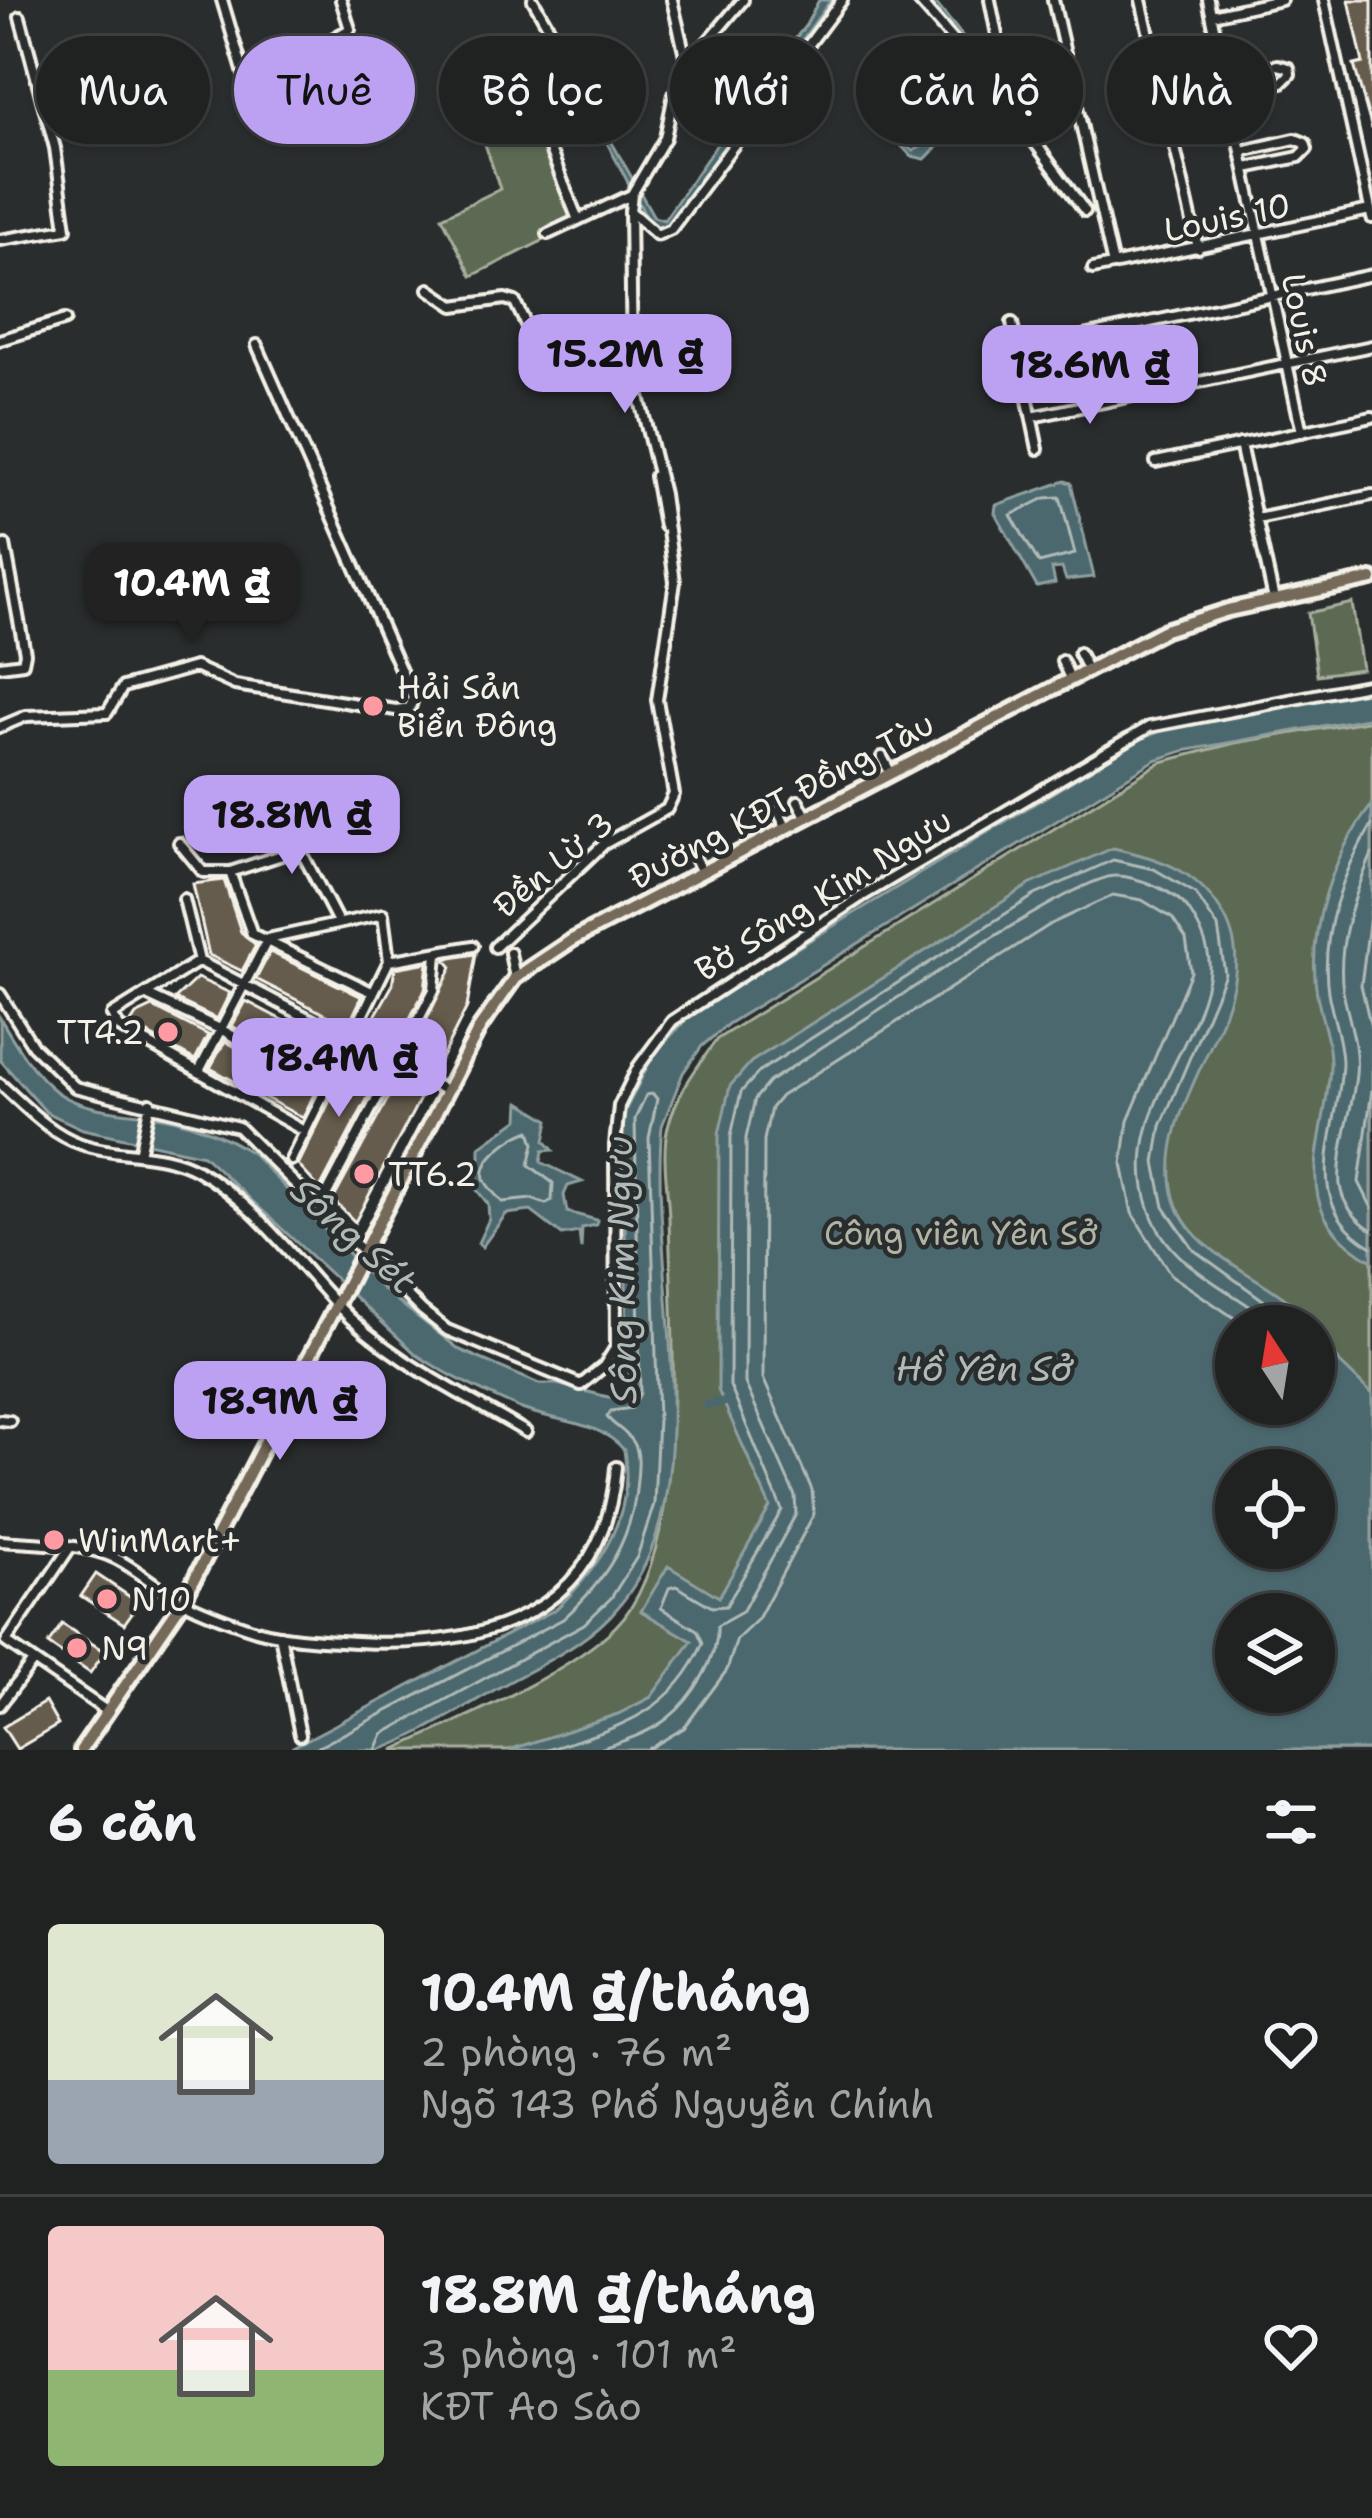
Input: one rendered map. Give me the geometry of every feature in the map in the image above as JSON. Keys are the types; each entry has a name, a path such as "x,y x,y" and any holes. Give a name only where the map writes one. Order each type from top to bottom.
{"main road":[{"name":"Đường KĐT Đồng Tàu","path":"339,1298 492,1007 515,978 544,956 1165,630 1372,579"},
{"path":"82,1748 183,1601 339,1298"}],"street":[{"path":"222,0 234,41"},
{"path":"338,36 350,29 341,0"},
{"path":"533,0 554,36"},
{"path":"672,0 680,36"},
{"path":"712,36 743,0"},
{"path":"630,211 657,235 671,229 842,0"},
{"path":"918,0 991,82 1084,211"},
{"path":"990,0 998,36"},
{"path":"1053,0 1112,265"},
{"path":"1142,0 1198,248"},
{"name":"Louis 8","path":"1208,0 1217,36"},
{"path":"1212,15 1281,0"},
{"path":"1324,0 1371,214"},
{"path":"0,240 66,229 56,148 20,16"},
{"path":"1274,66 1289,68 1291,74 1274,84"},
{"path":"548,234 632,194 665,138 670,114"},
{"path":"1242,151 1295,140 1307,149 1299,157 1246,169"},
{"path":"556,144 549,147 578,220"},
{"name":"Louis 8","path":"1240,144 1302,432"},
{"name":"Đền Lừ 3","path":"495,947 604,844 667,809 674,794 657,700 675,582 653,445 632,368 632,194"},
{"name":"Louis 10","path":"1093,269 1371,214"},
{"path":"1018,350 1372,275"},
{"path":"429,289 454,306 505,299 515,302 554,382 632,368"},
{"path":"0,340 64,320"},
{"path":"1012,322 1038,449"},
{"path":"0,727 26,716 96,716 112,709 123,687 195,667 236,686 396,710 410,708 413,698 256,345"},
{"path":"1032,417 1372,346"},
{"path":"1156,462 1372,417"},
{"path":"1240,444 1274,600"},
{"path":"1257,519 1372,495"},
{"path":"0,667 23,663 25,652 5,545"},
{"path":"1079,652 1087,669"},
{"path":"1062,661 1070,678"},
{"name":"Bờ Sông Kim Ngưu","path":"363,1255 447,1330 580,1385 604,1366 616,1347 619,1106 638,1067 672,1021 864,895 1149,727 1231,707 1372,684"},
{"path":"882,757 890,772"},
{"path":"798,801 806,816"},
{"path":"778,811 786,826"},
{"path":"179,843 203,872 230,872 300,849 338,922"},
{"path":"693,855 702,872"},
{"path":"230,872 252,934 372,992"},
{"path":"184,899 199,961 447,1091"},
{"path":"200,1070 268,939 383,914 389,961 292,1160"},
{"path":"389,961 473,946"},
{"path":"510,952 515,978"},
{"path":"320,1208 434,990 437,954"},
{"path":"199,961 112,1015 119,1027 304,1131"},
{"path":"0,994 33,1046 75,1087 238,1127 363,1255"},
{"path":"147,996 222,1030 327,1089"},
{"path":"0,1084 40,1120 84,1145 158,1156 196,1169 259,1221 400,1360 526,1432"},
{"path":"139,1154 148,1108"},
{"path":"0,1540 115,1558 183,1601 280,1635 406,1644 461,1638 502,1627 562,1594 580,1572 610,1515 616,1467"},
{"path":"69,1549 3,1642 109,1712"},
{"path":"280,1635 300,1735"},
{"path":"0,1706 33,1661"}],"green space":[{"path":"485,144 555,144 549,147 578,223 472,276 442,217 500,189"},
{"path":"1352,603 1362,669 1317,675 1308,613"},
{"name":"Hồ Yên Sở","path":"1372,720 1372,1750 393,1750 510,1696 570,1662 616,1626 640,1591 657,1545 672,1432 666,1137 682,1092 717,1039 1161,762 1235,743"}],"water":[{"path":"819,0 831,0 805,36 797,36"},
{"path":"923,0 933,0 963,36 956,36"},
{"path":"608,144 613,144 654,217 664,220 717,144 727,144 668,226 658,230 651,226"},
{"path":"900,144 913,151 940,144 925,159 911,156"},
{"path":"1065,481 1071,483 1094,577 1066,580 1062,568 1052,569 1055,583 1037,587 995,513 996,505"},
{"path":"1372,691 1372,717 1155,760 728,1024 702,1046 683,1073 662,1126 660,1182 672,1441 665,1502 648,1558 619,1606 595,1630 424,1730 378,1750 287,1750 556,1609 587,1575 611,1538 624,1496 624,1450 602,1433 519,1408 417,1355 203,1155 83,1129 46,1112 0,1060 0,1018 32,1067 66,1098 189,1124 253,1154 382,1289 460,1350 539,1384 620,1400 628,1392 623,1115 653,1055 695,1010 1141,739 1173,726"},
{"path":"1372,805 1372,1261 1344,1241 1318,1199 1318,1151 1330,1058 1317,995 1315,945 1335,870"},
{"name":"Hồ Yên Sở","path":"1113,848 1174,867 1210,895 1234,943 1234,977 1225,1012 1179,1121 1171,1158 1174,1197 1183,1219 1198,1237 1292,1305 1215,1305 1215,1425 1335,1425 1335,1356 1372,1394 1372,1750 509,1750 618,1714 651,1697 692,1641 641,1611 668,1566 719,1597 770,1507 718,1390 719,1134 730,1086 751,1062 1029,885"},
{"path":"520,1102 549,1120 545,1141 553,1150 543,1151 541,1162 582,1182 568,1186 564,1195 567,1212 597,1220 596,1225 582,1228 581,1249 579,1232 562,1235 531,1211 506,1214 482,1247 478,1243 489,1219 488,1204 473,1185 471,1163 480,1157 480,1147 519,1119"}],"building":[{"path":"1349,0 1372,0 1372,129 1354,65 1363,63"},
{"path":"224,880 241,932 256,945 242,971 209,955 193,884"},
{"path":"270,952 362,997 348,1026 256,979"},
{"path":"476,954 467,1007 437,1067 427,1069 408,1058 452,967 445,959"},
{"path":"428,962 425,990 393,1050 380,1046 365,1034 392,986 395,968"},
{"path":"197,978 230,993 217,1019 175,999"},
{"path":"246,1001 337,1049 323,1076 232,1026"},
{"name":"TT4.2","path":"153,1007 208,1035 195,1060 130,1024 136,1015"},
{"path":"225,1041 315,1092 303,1118 210,1068"},
{"path":"352,1056 382,1071 320,1189 298,1165"},
{"path":"398,1080 423,1093 355,1222 333,1200"},
{"name":"N10","path":"96,1574 139,1603 124,1624 81,1596"},
{"name":"N9","path":"62,1624 105,1652 90,1673 48,1644"},
{"path":"45,1702 58,1725 17,1749 3,1727"}],"waterway":[{"path":"707,1405 724,1402"}],"place":[{"name":"Hải Sản Biển Đông","path":"373,706"},
{"name":"TT4.2","path":"168,1032"},
{"name":"TT6.2","path":"364,1174"},
{"name":"WinMart+","path":"54,1540"},
{"name":"N10","path":"107,1599"},
{"name":"N9","path":"77,1648"}],"park label":[{"name":"Công viên Yên Sở","path":"961,1233"}],"water label":[{"name":"Sông Sét","path":"354,1235"},
{"name":"Sông Kim Ngưu","path":"621,1270"}]}
